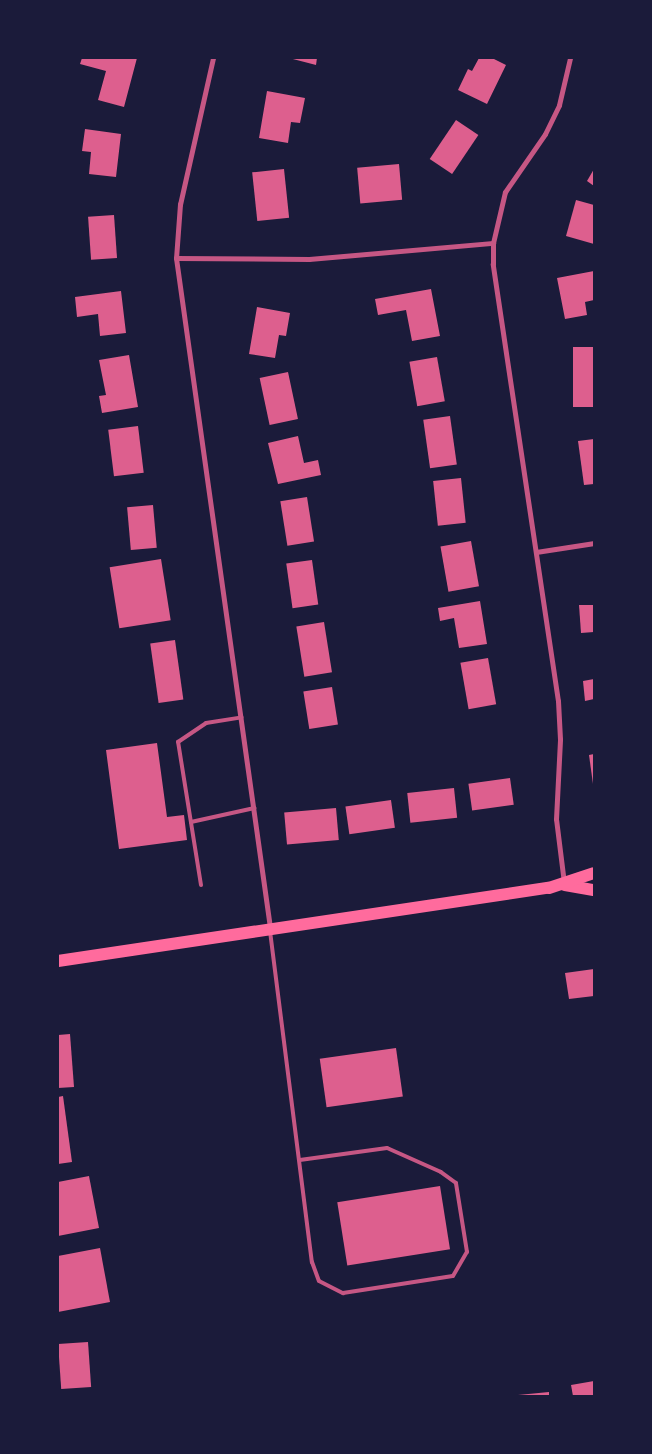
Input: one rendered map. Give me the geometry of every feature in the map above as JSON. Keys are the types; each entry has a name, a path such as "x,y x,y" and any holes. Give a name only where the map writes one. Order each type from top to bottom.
{"main road":[{"path":"58,960 565,885 594,873"},
{"path":"565,885 594,890"}],"street":[{"path":"213,58 180,204 176,258 242,717 270,928"},
{"path":"565,885 556,819 560,739 558,701 493,244 506,192 545,134 559,105 570,58"},
{"path":"176,258 309,258 493,244"},
{"path":"536,552 594,543"}],"lane":[{"path":"201,885 178,742 206,723 242,717"},
{"path":"191,822 254,808"},
{"path":"270,928 312,1262 319,1280 342,1293 453,1276 467,1252 456,1183 441,1172 414,1162 387,1148 300,1160"}],"building":[{"path":"82,58 137,58 124,107 98,100 106,71 80,64"},
{"path":"289,58 317,58 316,65"},
{"path":"479,58 492,58 506,65 487,104 458,90 468,69 472,71"},
{"path":"267,91 305,98 300,123 291,122 288,143 259,138"},
{"path":"456,120 478,135 452,174 430,159"},
{"path":"85,129 121,134 116,177 89,174 91,152 82,151"},
{"path":"399,164 402,200 360,204 357,168"},
{"path":"284,169 289,218 257,221 252,172"},
{"path":"594,169 594,186 587,181"},
{"path":"576,200 594,205 594,244 566,236"},
{"path":"114,215 117,258 91,260 88,217"},
{"path":"594,271 594,300 585,302 587,315 565,319 557,278"},
{"path":"431,289 440,336 412,341 406,310 378,315 375,299"},
{"path":"121,291 126,333 100,336 98,314 77,317 75,297"},
{"path":"257,307 290,313 286,336 279,335 275,358 249,354"},
{"path":"573,347 594,347 594,407 573,407"},
{"path":"129,355 138,407 102,413 99,396 106,395 99,360"},
{"path":"437,357 445,401 417,406 409,362"},
{"path":"288,372 298,419 270,425 260,378"},
{"path":"450,416 457,465 430,468 423,420"},
{"path":"138,426 144,473 114,476 108,430"},
{"path":"298,436 304,463 318,460 321,475 278,484 268,443"},
{"path":"594,439 594,484 584,485 578,441"},
{"path":"461,478 466,523 438,526 433,481"},
{"path":"307,497 314,541 287,546 280,501"},
{"path":"153,505 157,548 131,550 127,507"},
{"path":"471,541 479,586 448,592 440,546"},
{"path":"161,559 171,620 119,628 110,567"},
{"path":"312,560 318,605 293,608 286,564"},
{"path":"480,601 487,644 459,648 454,618 440,621 438,608"},
{"path":"579,605 594,605 594,632 581,633"},
{"path":"324,622 332,672 304,677 296,626"},
{"path":"175,640 183,699 159,703 150,643"},
{"path":"488,658 496,704 469,709 460,663"},
{"path":"594,679 594,699 585,701 583,681"},
{"path":"332,687 338,725 309,729 303,692"},
{"path":"157,743 167,817 184,815 187,840 119,849 106,750"},
{"path":"594,754 594,784 593,784 589,755"},
{"path":"510,778 514,805 472,811 468,784"},
{"path":"454,788 457,818 410,823 407,793"},
{"path":"391,800 395,828 349,834 345,806"},
{"path":"336,808 339,840 287,844 284,813"},
{"path":"594,969 594,996 569,999 565,973"},
{"path":"70,1034 74,1087 58,1088 58,1035"},
{"path":"396,1048 403,1097 327,1107 320,1059"},
{"path":"63,1096 72,1162 58,1164 58,1097"},
{"path":"89,1176 99,1228 58,1236 58,1182"},
{"path":"440,1186 450,1249 347,1265 337,1202"},
{"path":"100,1248 110,1302 58,1312 58,1256"},
{"path":"88,1342 91,1387 61,1389 58,1344"},
{"path":"594,1381 594,1396 573,1396 571,1385"},
{"path":"549,1392 549,1396 518,1396 518,1395"}]}
